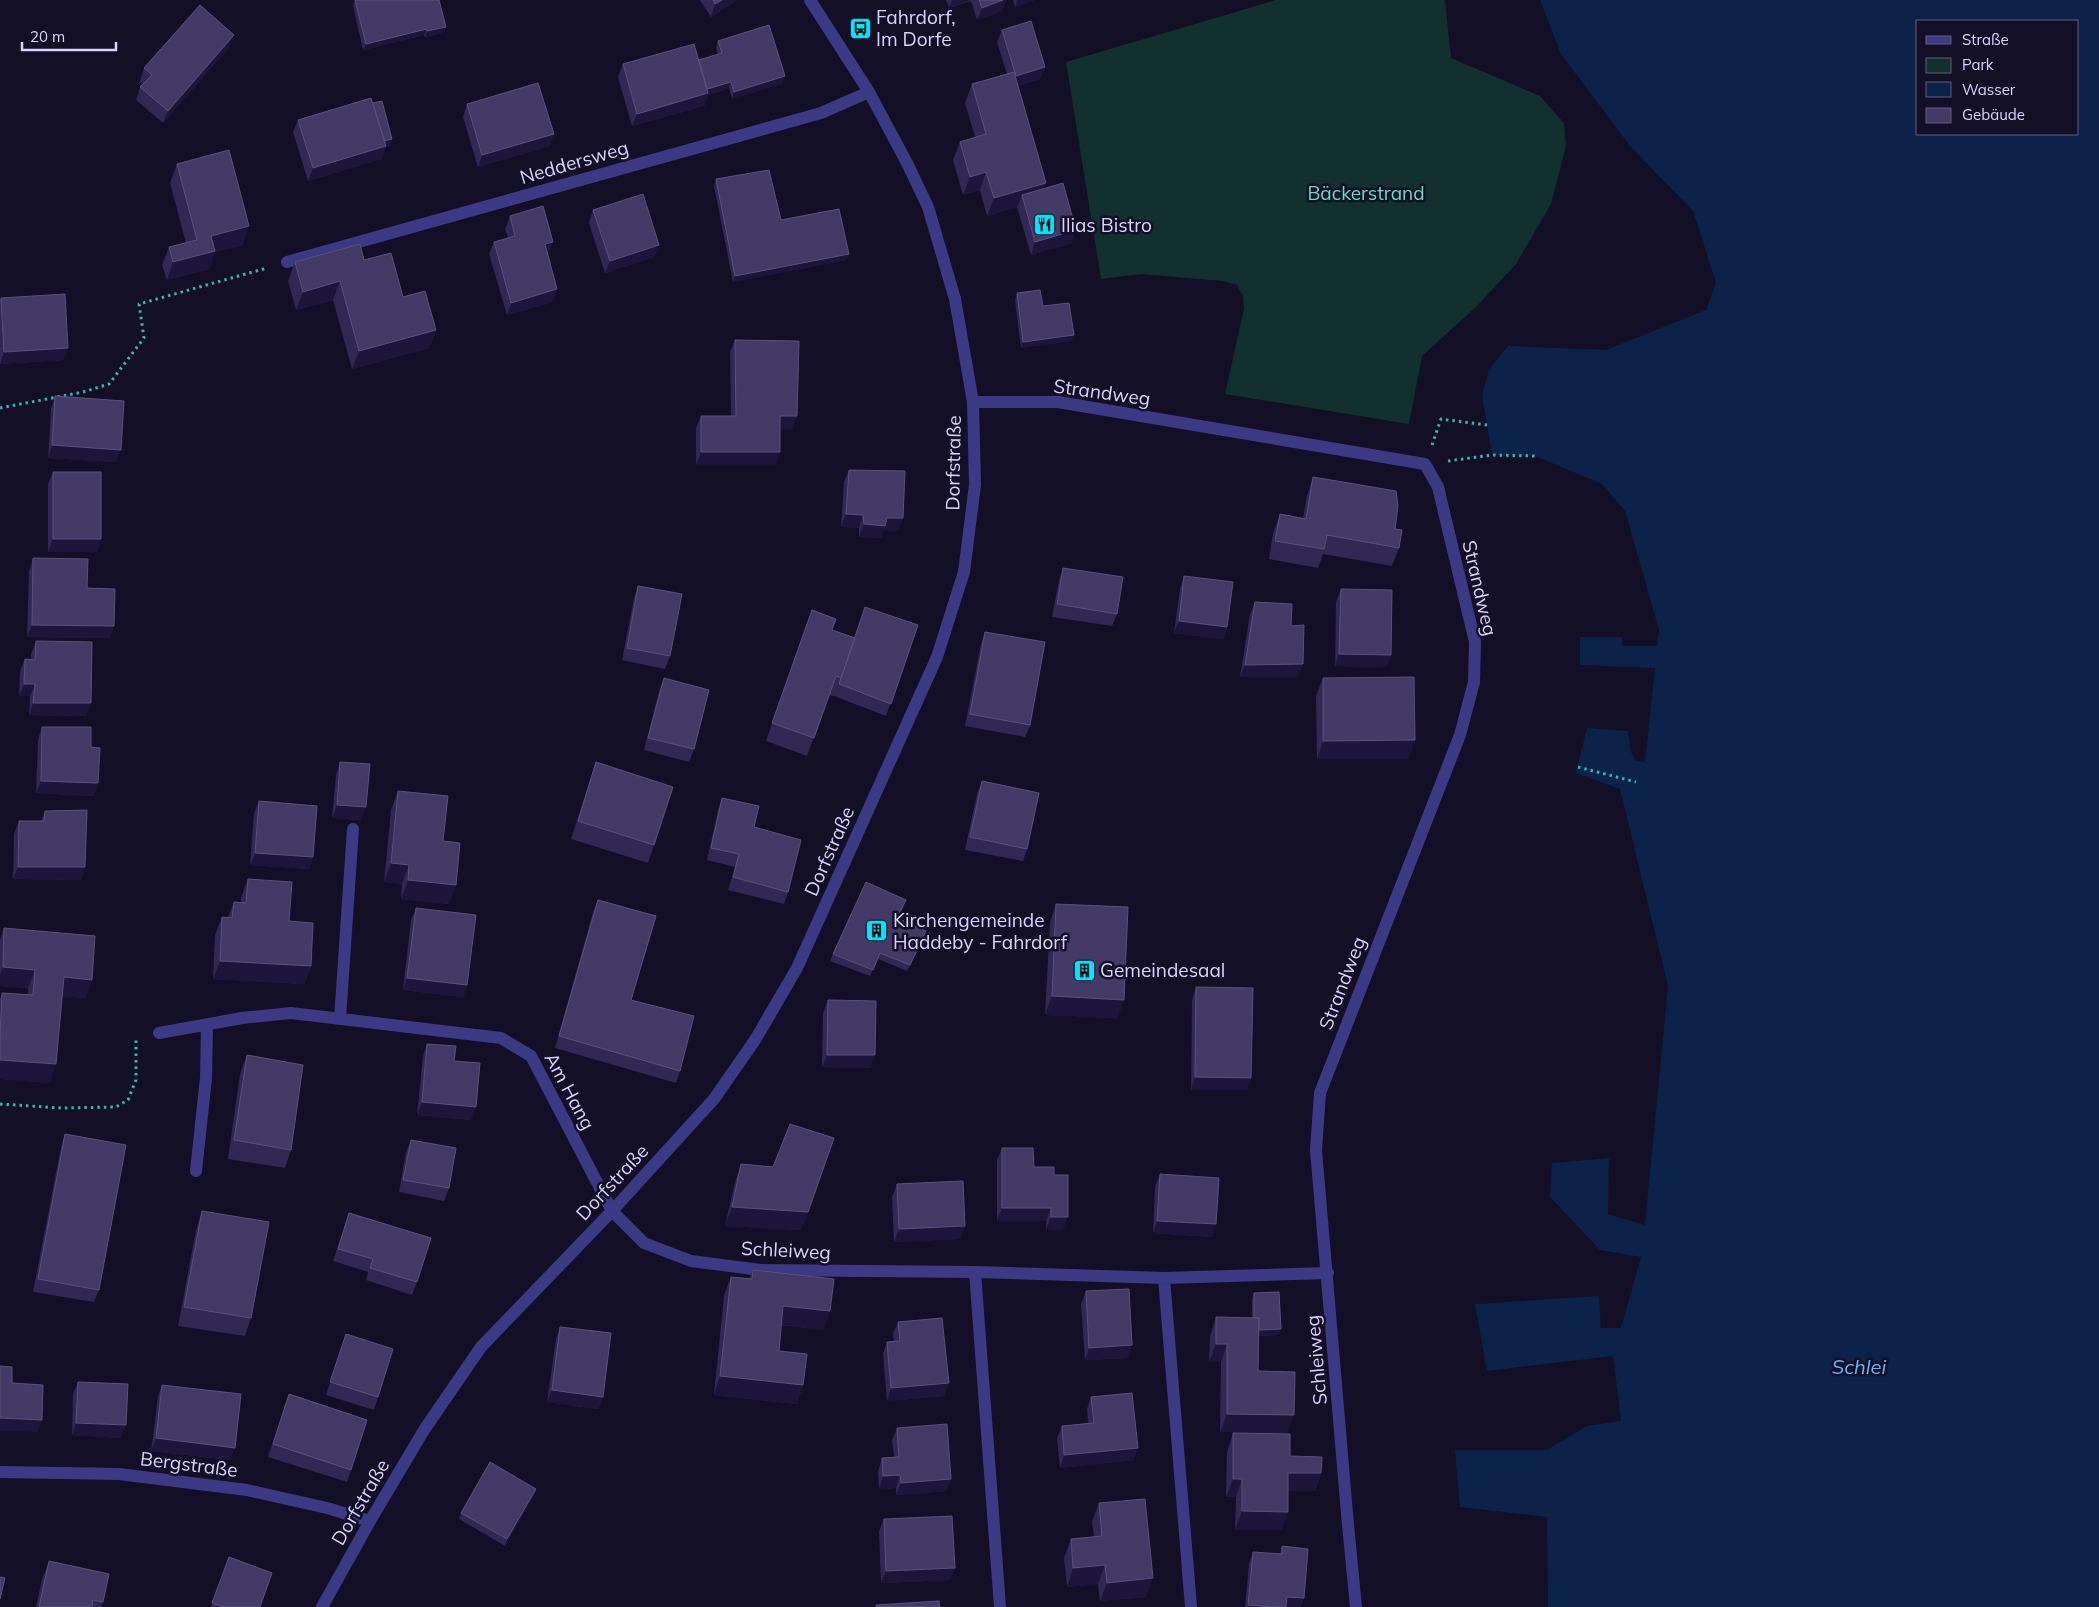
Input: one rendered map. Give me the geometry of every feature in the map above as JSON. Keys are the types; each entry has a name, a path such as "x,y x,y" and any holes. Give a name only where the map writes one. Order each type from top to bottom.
{"street":[{"name":"Dorfstraße","path":"322,1607 424,1430 481,1347 612,1211 714,1099 755,1040 797,968 937,657 964,572 975,485 973,402 956,299 928,207 870,92 810,0"},
{"name":"Neddersweg","path":"287,262 821,113 870,92"},
{"name":"Strandweg","path":"973,402 1058,402 1425,464 1438,487 1475,642 1474,682 1460,735 1320,1093 1316,1150 1328,1273"},
{"path":"340,1019 352,829"},
{"name":"Am Hang","path":"159,1033 242,1018 291,1014 501,1038 531,1056 612,1211"},
{"path":"196,1171 206,1078 207,1024"},
{"name":"Schleiweg","path":"612,1211 644,1243 691,1261 761,1270 974,1272 1164,1278 1328,1273 1356,1607"},
{"path":"974,1272 1000,1607"},
{"path":"1164,1278 1191,1607"},
{"name":"Bergstraße","path":"0,1472 120,1474 247,1490 327,1508 370,1521"}],"path":[{"path":"0,408 84,392 109,384 144,338 139,304 287,262"},
{"path":"1487,425 1441,419 1425,464 1492,456 1535,456"},
{"path":"1578,767 1636,782"},
{"path":"0,1104 61,1108 116,1107 128,1100 136,1080 136,1034 159,1033"}],"green space":[{"name":"Bäckerstrand","path":"1276,0 1445,0 1451,58 1540,96 1564,123 1566,146 1551,204 1516,264 1476,307 1422,356 1409,424 1225,394 1244,309 1243,296 1237,285 1223,281 1141,274 1101,279 1066,62"}],"water":[{"name":"Schlei","path":"1540,0 2099,0 2099,1607 1548,1607 1547,1517 1460,1507 1455,1450 1547,1450 1586,1426 1621,1421 1613,1356 1487,1371 1475,1304 1599,1296 1601,1328 1621,1328 1641,1257 1600,1250 1550,1197 1552,1163 1609,1158 1608,1214 1645,1225 1668,986 1620,789 1576,773 1587,728 1628,731 1631,752 1636,761 1645,762 1655,668 1580,665 1580,637 1622,637 1622,646 1657,646 1659,630 1625,511 1602,484 1535,456 1492,455 1482,395 1489,370 1508,346 1606,350 1706,310 1716,283 1693,211 1630,146 1561,54"}],"building":[{"path":"355,0 439,0 446,27 427,31 427,29 366,44"},
{"path":"713,0 722,0 715,4"},
{"path":"979,0 1003,0 982,8"},
{"path":"200,5 234,35 168,111 140,87 152,75 144,68"},
{"path":"1031,21 1045,67 1016,76 1002,30"},
{"path":"769,25 785,76 734,92 731,82 707,89 699,60 722,53 718,41"},
{"path":"694,44 708,93 637,114 623,64"},
{"path":"1014,72 1046,183 994,198 986,172 970,177 960,142 986,134 972,84"},
{"path":"538,83 554,134 482,155 467,104"},
{"path":"371,98 386,146 313,168 298,120"},
{"path":"382,101 392,139 384,141 373,103"},
{"path":"229,150 249,226 211,236 215,251 173,262 169,247 197,240 177,164"},
{"path":"769,170 781,220 839,209 849,254 735,276 716,179"},
{"name":"Ilias Bistro","path":"1063,183 1076,230 1035,242 1022,195"},
{"path":"643,194 659,245 610,261 593,210"},
{"path":"543,206 553,242 545,244 557,289 511,303 494,242 515,236 510,216"},
{"path":"360,244 364,260 391,253 403,297 425,291 436,330 359,351 340,281 303,292 295,262"},
{"path":"1040,290 1043,306 1069,303 1074,335 1023,342 1017,293"},
{"path":"65,294 68,348 4,352 1,298"},
{"path":"735,340 799,341 797,416 780,416 780,452 701,452 701,416 736,416"},
{"path":"55,396 124,401 121,450 52,445"},
{"path":"849,470 905,471 903,518 887,518 885,526 864,524 863,515 846,514"},
{"path":"53,472 101,472 101,539 53,539"},
{"path":"1313,477 1396,491 1398,506 1395,529 1402,530 1399,548 1327,535 1324,549 1275,541 1280,514 1306,519"},
{"path":"33,558 88,559 87,588 115,589 114,626 32,625"},
{"path":"1063,568 1123,577 1117,614 1057,604"},
{"path":"1184,576 1233,582 1227,627 1179,621"},
{"path":"638,586 682,594 670,656 627,648"},
{"path":"1341,589 1392,590 1391,655 1339,654"},
{"path":"1255,602 1292,604 1291,626 1304,625 1303,664 1245,665"},
{"path":"865,607 918,625 891,704 839,684"},
{"path":"812,610 836,619 832,630 855,638 841,678 836,676 814,738 772,723"},
{"path":"985,632 1045,642 1030,725 970,714"},
{"path":"36,641 92,642 91,703 33,703 35,684 24,684 25,659 35,660"},
{"path":"1414,677 1415,740 1323,741 1323,678"},
{"path":"664,678 709,690 694,749 648,738"},
{"path":"42,727 91,727 91,747 100,748 98,783 41,781"},
{"path":"340,762 370,764 366,807 337,805"},
{"path":"596,762 673,787 654,845 578,821"},
{"path":"982,781 1039,793 1027,849 970,837"},
{"path":"398,791 448,796 443,841 460,843 456,885 408,880 409,865 391,863"},
{"path":"722,798 759,806 754,827 801,840 788,892 733,877 739,854 711,848"},
{"path":"259,801 317,806 313,857 255,853"},
{"path":"87,810 85,867 18,867 19,821 44,821 45,811"},
{"path":"248,879 292,882 289,921 313,923 311,966 220,961 222,917 232,918 234,902 246,903"},
{"name":"Kirchengemeinde Haddeby - Fahrdorf","path":"866,882 906,900 897,918 926,931 910,965 880,953 873,970 833,954"},
{"path":"598,900 656,916 631,1000 694,1016 680,1071 559,1036"},
{"name":"Gemeindesaal","path":"1056,904 1128,907 1124,1000 1052,996"},
{"path":"416,908 476,915 467,985 407,978"},
{"path":"4,928 95,936 92,980 64,977 56,1064 0,1060 2,993 33,995 35,970 3,967"},
{"path":"1196,987 1253,988 1251,1078 1195,1077"},
{"path":"828,1000 876,1001 875,1055 827,1055"},
{"path":"427,1044 456,1046 454,1061 480,1063 476,1107 422,1102"},
{"path":"247,1055 303,1065 291,1150 234,1140"},
{"path":"790,1124 834,1138 808,1212 732,1207 741,1164 773,1167"},
{"path":"65,1134 126,1145 99,1290 38,1279"},
{"path":"411,1140 456,1148 449,1188 403,1180"},
{"path":"1002,1148 1033,1148 1034,1167 1054,1167 1054,1175 1068,1175 1068,1217 1051,1217 1051,1208 1002,1208"},
{"path":"1160,1174 1219,1178 1216,1224 1157,1221"},
{"path":"963,1181 965,1226 899,1229 897,1184"},
{"path":"202,1211 269,1222 251,1318 184,1307"},
{"path":"349,1213 431,1238 417,1282 370,1268 373,1259 338,1249"},
{"path":"753,1270 834,1279 830,1311 783,1306 779,1351 807,1354 803,1385 720,1376 731,1277 752,1279"},
{"path":"1129,1289 1132,1345 1089,1348 1086,1291"},
{"path":"1279,1292 1281,1329 1259,1330 1259,1318 1254,1318 1254,1293"},
{"path":"1216,1317 1259,1318 1258,1371 1295,1372 1294,1415 1227,1414 1227,1344 1216,1344"},
{"path":"942,1318 949,1383 891,1388 887,1342 900,1341 898,1322"},
{"path":"560,1327 611,1333 603,1397 552,1390"},
{"path":"346,1334 393,1349 378,1397 330,1382"},
{"path":"0,1366 12,1367 12,1383 43,1385 42,1420 0,1418"},
{"path":"78,1382 128,1384 126,1425 76,1423"},
{"path":"162,1385 241,1394 235,1448 156,1438"},
{"path":"1132,1393 1138,1448 1064,1455 1062,1426 1094,1423 1091,1397"},
{"path":"289,1394 367,1420 351,1470 273,1444"},
{"path":"947,1424 951,1479 901,1483 900,1475 883,1476 882,1458 899,1457 897,1428"},
{"path":"1233,1433 1290,1434 1290,1456 1322,1457 1321,1473 1288,1473 1288,1512 1242,1511 1242,1479 1233,1479"},
{"path":"490,1462 536,1489 507,1539 461,1513"},
{"path":"1145,1499 1153,1578 1107,1583 1105,1565 1073,1568 1071,1539 1102,1536 1099,1503"},
{"path":"952,1516 955,1568 886,1571 884,1519"},
{"path":"1282,1546 1308,1549 1304,1598 1287,1597 1286,1607 1248,1605 1253,1552 1282,1554"},
{"path":"229,1557 272,1573 260,1607 223,1607 212,1603"},
{"path":"49,1561 109,1574 103,1602 93,1600 92,1607 39,1607"},
{"path":"0,1577 5,1578 0,1599"},
{"path":"939,1601 940,1607 876,1607 876,1605"}],"place":[{"name":"Fahrdorf, Im Dorfe","path":"860,28"},
{"name":"Ilias Bistro","path":"1045,225"},
{"name":"Kirchengemeinde Haddeby - Fahrdorf","path":"877,931"},
{"name":"Gemeindesaal","path":"1084,970"}]}
